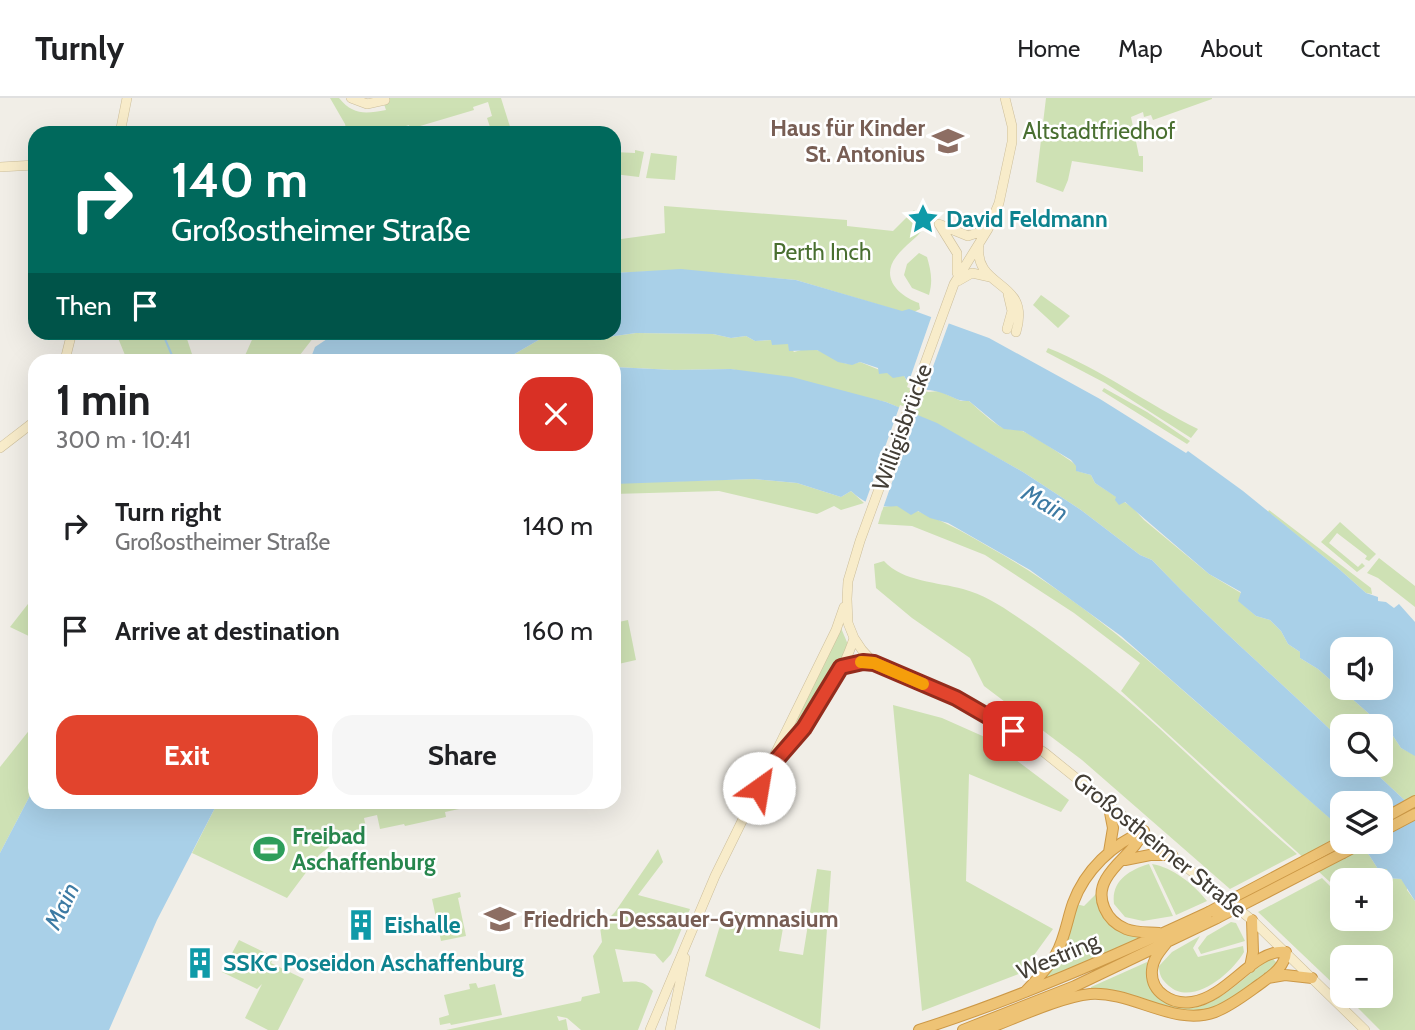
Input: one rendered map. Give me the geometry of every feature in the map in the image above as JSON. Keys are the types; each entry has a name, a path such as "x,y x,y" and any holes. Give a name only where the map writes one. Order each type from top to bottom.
{"highway":[{"path":"1393,813 1415,801"},
{"path":"1108,802 1113,828 1109,852"},
{"path":"1393,826 1415,814"},
{"path":"1021,995 1051,963 1081,886 1109,852 1144,831"},
{"path":"984,1030 1088,995 1124,998 1174,1013 1201,1016 1228,1006 1268,978 1283,963 1286,952 1272,953 1216,994 1202,1000 1178,1002 1158,991 1153,981 1154,962 1165,938 1126,929 1117,924 1105,911 1101,890 1110,872 1139,842 1144,831"},
{"path":"1213,915 1330,848"},
{"path":"1213,915 1341,854"},
{"path":"1122,860 1172,855"},
{"name":"Westring","path":"963,1030 1032,1004 1213,915"},
{"path":"1250,967 1254,952 1252,920"},
{"name":"Westring","path":"919,1030 1021,995 1165,938"},
{"path":"1268,978 1285,975 1312,978"},
{"path":"1009,1021 1032,1004"}],"main road":[{"path":"121,126 127,98"},
{"path":"351,98 367,104 385,100"},
{"path":"955,282 988,229 1001,195 1010,157 1012,126 1005,98"},
{"path":"0,167 28,165"},
{"path":"955,282 957,253 939,224 968,236 988,229"},
{"path":"979,242 980,261 991,278"},
{"path":"955,282 972,273 983,274 1005,290 1018,303 1020,317 1011,331"},
{"name":"Willigisbrücke","path":"851,569 955,282"},
{"path":"0,448 28,426"},
{"name":"Großostheimer Straße","path":"851,569 847,596 848,623 854,638 874,663 985,713 1045,753 1252,920 1365,1030"},
{"path":"650,1030 715,876 772,765 836,630 847,596"},
{"path":"772,765 804,728 841,667 854,638"},
{"path":"841,667 863,662 874,663"},
{"path":"670,1030 689,939"}],"green space":[{"path":"330,98 339,98 349,108 366,112 386,110 382,98 501,98 510,126 490,126 487,118 492,116 488,102 473,107 474,110 420,126 345,124"},
{"name":"Altstadtfriedhof","path":"1046,98 1212,99 1153,120 1151,115 1144,117 1143,112 1131,117 1139,156 1143,156 1143,172 1072,161 1063,192 1036,182"},
{"path":"635,150 644,152 639,177 621,175 621,152 635,153"},
{"path":"651,153 677,156 675,180 646,178"},
{"name":"Perth Inch","path":"664,206 847,220 847,226 893,231 914,210 923,221 924,228 896,257 890,272 894,285 905,296 919,303 920,309 903,312 796,280 682,270 621,273 621,239 665,233"},
{"path":"919,253 927,257 930,267 929,295 912,288 904,275 907,264"},
{"path":"1041,295 1070,316 1058,328 1033,305"},
{"path":"636,333 713,334 731,338 746,336 755,341 772,340 788,344 794,352 814,349 842,363 860,362 887,373 904,376 909,384 928,392 939,391 961,401 969,401 1000,427 1020,430 1040,441 1077,466 1077,471 1091,475 1095,483 1132,507 1209,574 1241,593 1239,601 1256,616 1270,620 1281,631 1288,644 1300,652 1300,658 1330,680 1330,700 1353,700 1369,714 1330,714 1330,730 1152,560 1140,555 1081,510 1023,472 937,424 886,402 731,369 621,367 621,354 514,354 539,340 621,340 621,335"},
{"path":"119,340 187,340 192,354 125,354"},
{"path":"252,340 312,340 301,354 246,354"},
{"path":"1048,348 1087,366 1198,429 1191,438 1105,383 1046,352"},
{"path":"1104,388 1147,412 1190,441 1187,444 1102,391"},
{"path":"754,479 797,483 841,497 851,491 864,503 841,510 834,506 817,514 719,491 621,494 621,483"},
{"path":"897,505 933,517 1018,564 1073,601 1152,663 1330,818 1330,854 1368,854 1377,868 1330,868 1330,882 1121,691 1140,663 1074,613 985,555 912,526 878,524 883,507"},
{"path":"1269,510 1371,588 1372,594 1366,593 1268,512"},
{"path":"1340,522 1376,554 1369,561 1365,559 1367,556 1337,533 1329,543 1358,567 1362,563 1365,566 1357,572 1321,542"},
{"path":"1379,558 1415,586 1415,607 1378,578 1367,573"},
{"path":"884,561 911,577 963,589 984,597 1034,629 1125,698 1297,854 1230,889 1082,760 984,686 970,658 912,618 876,588 874,564"},
{"path":"28,604 28,636 10,627"},
{"path":"628,620 636,660 621,663 621,622"},
{"path":"841,628 849,647 810,712 781,747"},
{"path":"893,705 942,718 987,738 1069,800 1061,812 969,774 966,881 1053,929 1021,973 922,1011"},
{"path":"28,732 28,799 0,853 0,767"},
{"path":"1393,736 1401,748 1415,755 1415,810 1380,777 1393,777"},
{"name":"Freibad Aschaffenburg","path":"214,809 459,809 445,812 446,817 380,829 377,815 364,818 367,832 334,843 319,855 287,898 192,853"},
{"path":"658,849 663,862 638,895 690,909 671,954 663,963 655,954 615,949 623,982 640,982 653,991 638,1030 581,1030 567,1018 557,1016 559,1021 566,1019 568,1030 446,1030 581,1001 582,997 600,993 593,956 602,942 600,927 615,912"},
{"path":"1149,864 1173,916 1143,921 1125,917 1114,904 1115,889 1128,873"},
{"path":"1152,864 1182,878 1207,901 1176,915"},
{"path":"817,869 831,871 820,1029 705,976 728,909 783,928 779,951 803,955"},
{"path":"1322,878 1330,886 1330,931 1393,931 1393,878 1401,879 1407,884 1407,890 1415,901 1415,1030 1380,1030 1358,1008 1393,1008 1393,945 1330,945 1330,981 1258,912"},
{"path":"460,892 461,897 458,898 466,936 441,941 432,899"},
{"path":"1097,893 1101,911 1110,924 1124,932 1142,937 1037,983 1076,904 1084,906"},
{"path":"1231,922 1236,923 1245,941 1201,954 1198,948 1207,936"},
{"path":"1200,936 1193,948 1198,957 1243,946 1244,952 1231,969 1211,985 1200,990 1179,991 1163,979 1159,966 1172,952"},
{"path":"239,940 274,957 271,963 304,979 278,1030 268,1030 245,1018 262,984 257,989 222,972"},
{"path":"1272,958 1278,964 1231,1001 1196,1014 1091,992 1091,987 1147,962 1161,999 1176,1007 1191,1008 1220,997"},
{"path":"476,983 478,988 495,984 502,1015 440,1025 439,1018 449,1015 444,995 470,989 469,984"}],"water":[{"path":"681,269 796,280 902,311 909,309 989,338 1100,399 1186,453 1188,451 1243,491 1366,593 1378,597 1378,601 1386,602 1394,608 1399,604 1415,622 1415,756 1401,748 1393,736 1393,714 1369,714 1353,700 1393,700 1393,637 1330,637 1330,680 1300,658 1300,652 1288,644 1281,631 1270,620 1256,616 1238,601 1241,592 1209,574 1125,502 1119,505 1116,497 1095,483 1091,475 1076,471 1071,460 1023,431 1004,429 969,401 916,388 904,376 893,378 887,373 879,374 878,368 860,362 852,365 838,362 817,350 789,351 788,344 772,345 771,340 755,341 746,336 731,338 713,334 621,335 621,273"},
{"path":"326,340 539,340 514,354 312,354 315,347"},
{"name":"Main","path":"621,367 731,369 792,377 886,402 937,423 1023,472 1081,510 1140,555 1152,560 1330,730 1330,777 1380,777 1415,810 1415,901 1401,879 1393,878 1393,868 1377,868 1368,854 1393,854 1393,791 1330,791 1330,819 1121,636 1030,570 948,523 918,511 911,515 897,506 872,505 851,491 841,497 797,483 754,479 621,484"},
{"name":"Main","path":"28,799 28,809 214,809 157,920 109,1030 0,1030 0,853"}],"pier":[{"path":"932,315 950,320 923,394 907,387"},
{"path":"900,405 917,411 882,511 864,506"}],"waterway":[{"path":"165,340 171,354"}],"slow traffic":[{"path":"861,662 874,663 923,684"}],"place":[{"name":"Haus für Kinder St. Antonius","path":"948,141"},
{"name":"David Feldmann","path":"923,219"},
{"name":"Freibad Aschaffenburg","path":"269,849"},
{"name":"Friedrich-Dessauer-Gymnasium","path":"500,919"},
{"name":"Eishalle","path":"361,925"},
{"name":"SSKC Poseidon Aschaffenburg","path":"200,963"}],"route":[{"path":"759,788 772,765 804,728 841,667 852,664 874,663 956,698 1013,731"}]}
